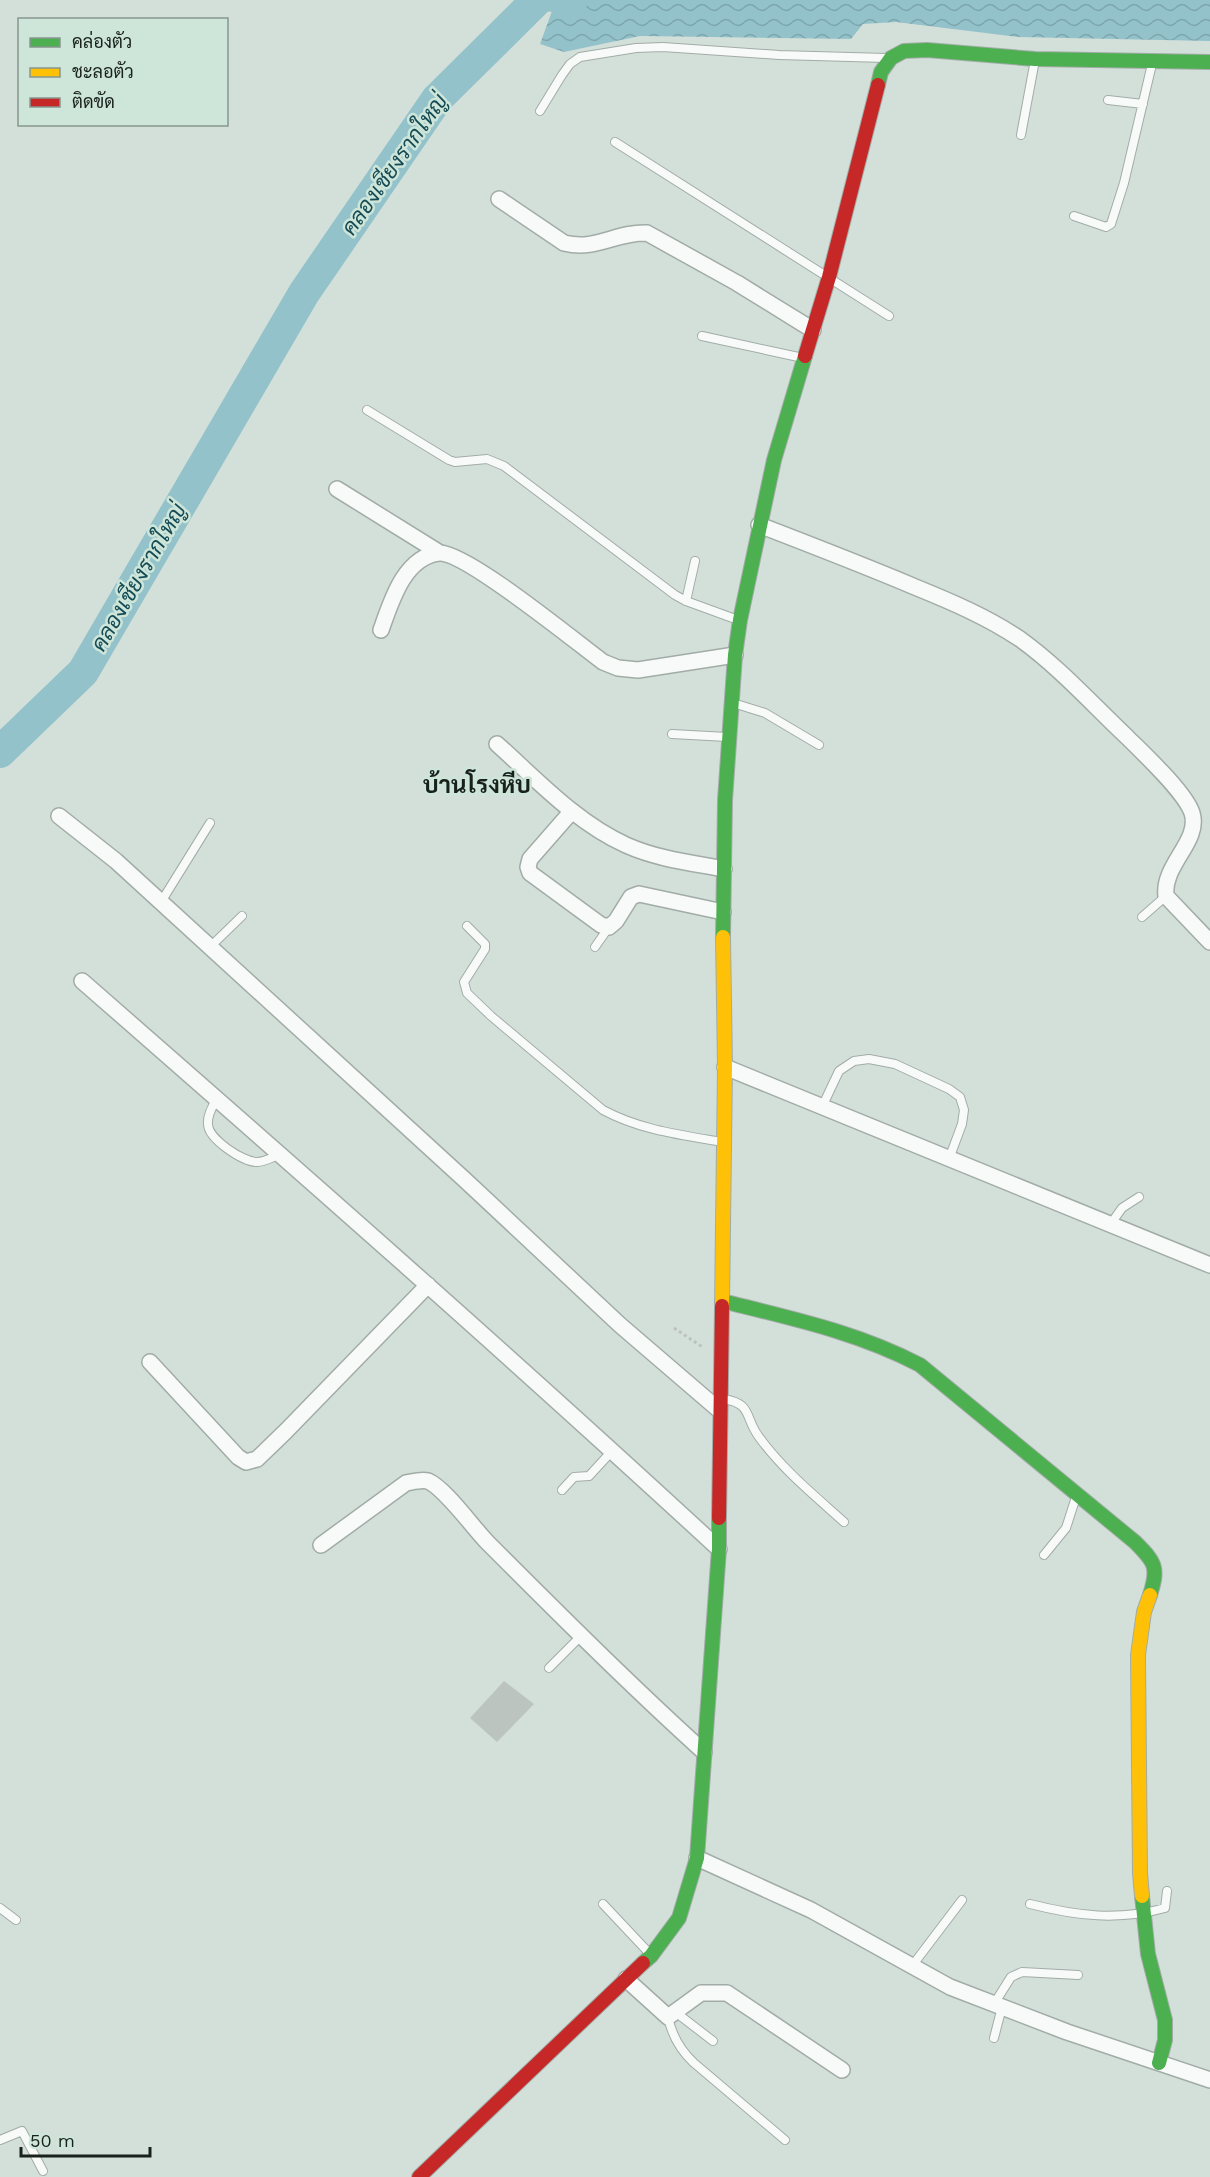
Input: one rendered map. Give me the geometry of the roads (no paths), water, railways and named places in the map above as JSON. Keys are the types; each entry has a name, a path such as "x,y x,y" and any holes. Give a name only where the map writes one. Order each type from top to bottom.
{"street":[{"path":"419,2177 651,1956 679,1918 697,1858 719,1549 719,1404 725,1067 723,912 729,737 735,656 759,525 774,460 829,277 881,72 891,58 904,51 927,50 1035,59 1210,62"},
{"path":"499,199 564,243 576,246 597,244 633,232 647,233 727,277 813,330"},
{"path":"337,489 440,553 455,556 481,571 603,662 618,668 638,670 735,656"},
{"path":"759,525 980,614 1021,640 1061,674 1154,763 1186,801 1192,813 1193,824 1191,833 1168,873 1165,887 1166,897 1210,942"},
{"path":"381,630 392,598 406,573 426,558 440,553"},
{"path":"497,744 572,811 626,845 655,855 724,869"},
{"path":"572,811 530,859 528,867 530,873 601,925 609,927 616,921 631,897 639,894 723,912"},
{"path":"59,816 116,861 620,1324 719,1404"},
{"path":"82,981 280,1154 719,1549"},
{"path":"725,1067 1210,1265"},
{"path":"150,1362 238,1457 246,1461 257,1459 428,1286"},
{"path":"722,1301 859,1337 896,1351 920,1365 1135,1542 1152,1559 1155,1579 1144,1612 1138,1655 1140,1873 1148,1954 1165,2020 1165,2040 1159,2063"},
{"path":"321,1545 406,1484 422,1480 429,1482 440,1490 485,1540 581,1636 704,1752"},
{"path":"697,1858 811,1910 950,1987 1067,2032 1210,2080"},
{"path":"626,1979 671,2014 701,1993 727,1993 842,2070"}],"lane":[{"path":"540,111 570,64 580,57 636,48 663,47 779,55 891,58"},
{"path":"1021,135 1035,59"},
{"path":"1074,216 1106,227 1111,224 1153,62"},
{"path":"1108,100 1143,104"},
{"path":"615,142 889,316"},
{"path":"702,336 805,358"},
{"path":"368,410 449,460 470,462 478,458 504,466 654,581 686,602 740,621"},
{"path":"686,602 695,561"},
{"path":"731,702 765,713 819,745"},
{"path":"672,734 729,737"},
{"path":"161,902 210,823"},
{"path":"1142,917 1166,897"},
{"path":"210,947 242,916"},
{"path":"467,926 485,944 485,949 464,982 467,993 491,1016 603,1110 622,1120 660,1131 724,1142"},
{"path":"595,947 609,927"},
{"path":"822,1107 839,1071 854,1061 869,1059 895,1064 949,1089 960,1097 964,1110 962,1124 949,1159"},
{"path":"217,1098 208,1116 207,1127 213,1138 244,1159 256,1162 280,1154"},
{"path":"1110,1225 1122,1208 1139,1197"},
{"path":"719,1404 737,1401 744,1406 757,1435 790,1475 844,1522"},
{"path":"562,1490 574,1478 589,1476 612,1451"},
{"path":"1044,1555 1066,1528 1077,1496"},
{"path":"549,1668 581,1636"},
{"path":"1030,1904 1069,1914 1106,1917 1144,1914 1165,1908 1167,1891"},
{"path":"912,1966 962,1900"},
{"path":"603,1904 651,1956"},
{"path":"0,1908 16,1920"},
{"path":"994,2038 998,2005 1011,1977 1022,1972 1078,1975"},
{"path":"714,2041 671,2014 670,2029 681,2050 694,2064 784,2140"},
{"path":"0,2140 22,2131 43,2171"}],"water":[{"path":"556,0 1210,0 1210,41 1018,37 896,22 863,24 851,39 640,36 564,52 540,44"}],"waterway":[{"name":"คลองเชียงรากใหญ่","path":"0,752 83,672 304,293 437,99 535,0"},
{"name":"คลองเชียงรากใหญ่","path":"535,2 578,4"}],"district":[{"name":"บ้านโรงหีบ","path":"477,785"}]}
